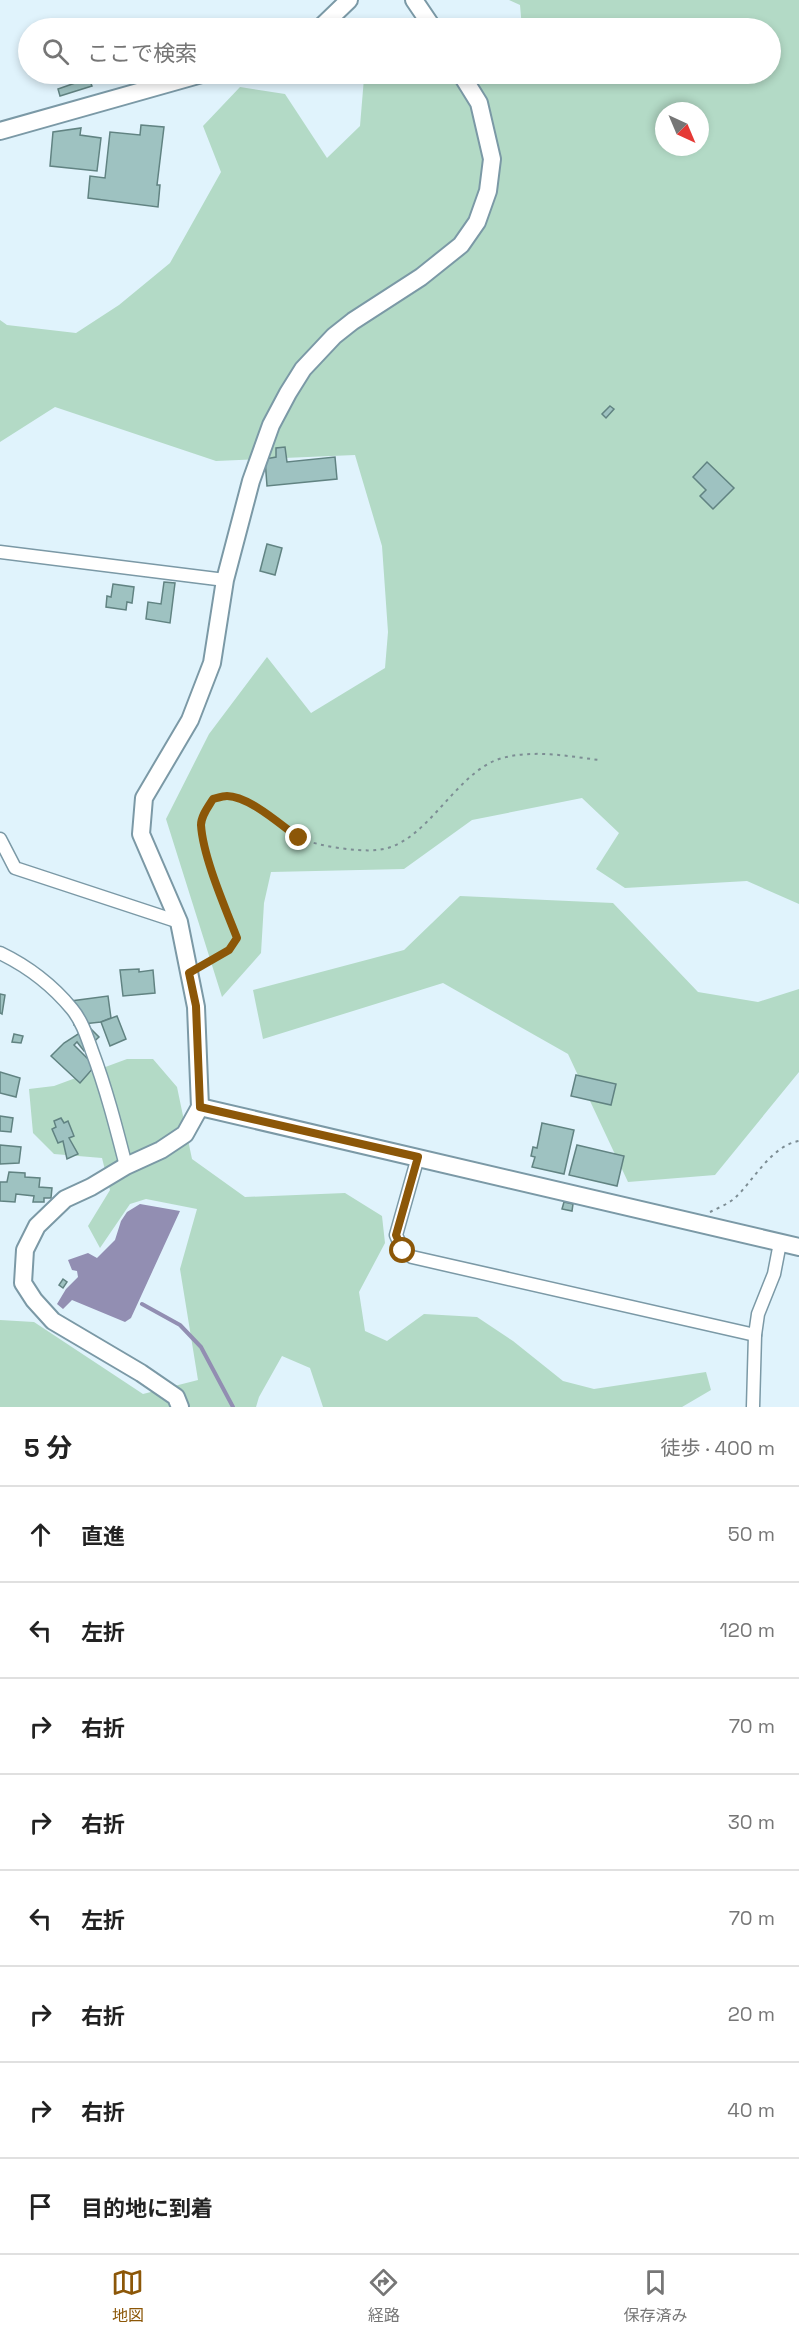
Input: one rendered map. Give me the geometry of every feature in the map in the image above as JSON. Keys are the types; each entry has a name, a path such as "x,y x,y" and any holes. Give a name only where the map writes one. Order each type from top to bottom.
{"street":[{"path":"330,18 349,0"},
{"path":"414,0 426,18"},
{"path":"0,131 167,84"},
{"path":"180,1407 176,1397 151,1379 52,1321 23,1283 26,1250 37,1226 65,1199 161,1150 185,1134 200,1107 196,1006 179,922 141,834 144,798 190,720 212,663 225,580 251,481 271,425 303,369 334,336 353,321 421,277 461,245 477,222 488,191 492,159 479,103 467,84"},
{"path":"0,552 225,580"},
{"path":"0,839 15,868 179,922"},
{"path":"0,953 19,962 73,1010 85,1032 104,1084 126,1166"},
{"path":"200,1107 799,1247"},
{"path":"418,1157 396,1235 403,1251 412,1257 755,1335"},
{"path":"753,1407 755,1335 758,1314 774,1274 780,1243"}],"path":[{"path":"189,973 229,950 237,938 208,858 201,823 213,799 228,796 242,800 265,813 299,838 340,848 375,851 393,848 407,839 435,814 448,798 486,766 500,759 544,753 599,760"},
{"path":"691,1222 734,1198 756,1171 790,1142 799,1141"}],"green space":[{"path":"509,0 799,0 799,904 747,881 625,888 596,869 619,833 582,798 472,820 404,869 271,872 264,903 261,953 222,997 166,819 209,734 267,657 311,713 385,668 388,632 382,546 355,455 216,461 55,407 0,442 0,320 7,325 76,333 119,305 170,263 221,172 203,126 240,87 285,94 327,158 360,126 364,84 781,84 781,18 521,18 520,5"},
{"path":"460,896 613,903 698,992 758,1002 799,989 799,1072 715,1175 628,1182 568,1054 443,983 263,1039 253,990 404,950"},
{"path":"127,1059 153,1059 177,1087 192,1159 245,1197 345,1193 382,1216 385,1243 359,1292 365,1331 387,1341 424,1314 477,1317 513,1341 563,1381 594,1389 706,1372 711,1390 682,1407 323,1407 310,1368 282,1356 259,1397 256,1407 0,1407 0,1320 34,1322 143,1394 198,1380 180,1269 197,1209 146,1199 130,1204 100,1248 88,1226 110,1190 102,1158 54,1154 33,1133 29,1089 54,1086"}],"shaded area":[{"path":"140,1204 180,1211 131,1318 125,1322 72,1300 63,1309 57,1304 66,1289 78,1277 77,1271 72,1270 68,1260 88,1253 97,1258 115,1240 121,1221 127,1212"}],"building":[{"path":"72,84 91,84 92,86 60,96 58,89"},
{"path":"141,125 164,127 157,185 160,185 158,207 88,198 90,176 105,178 110,132 140,135"},
{"path":"81,128 80,135 101,138 97,171 50,166 53,132"},
{"path":"610,406 614,409 606,418 602,414"},
{"path":"285,447 287,462 335,457 337,479 267,486 265,459 276,457 276,448"},
{"path":"707,462 734,488 713,509 700,496 706,490 693,477"},
{"path":"267,544 282,548 275,575 260,571"},
{"path":"164,582 175,583 170,623 146,619 148,602 161,604"},
{"path":"113,584 134,587 132,603 127,602 126,610 106,607 107,596 111,597"},
{"path":"139,969 139,972 153,970 155,993 123,996 120,970"},
{"path":"0,994 5,995 2,1014 0,1013"},
{"path":"108,996 111,1018 101,1022 74,1025 71,1001"},
{"path":"117,1016 126,1039 110,1046 101,1022"},
{"path":"89,1027 99,1037 84,1051 77,1042 74,1045 95,1066 80,1083 51,1056 64,1043"},
{"path":"14,1034 23,1036 21,1043 12,1042"},
{"path":"0,1072 20,1078 16,1097 0,1093"},
{"path":"576,1075 616,1084 611,1105 571,1096"},
{"path":"0,1116 13,1118 11,1132 0,1131"},
{"path":"61,1118 64,1123 68,1121 74,1136 69,1138 78,1154 67,1159 63,1141 58,1143 52,1129 56,1127 54,1121"},
{"path":"542,1123 574,1130 564,1174 532,1167 535,1157 531,1156 533,1147 537,1148"},
{"path":"0,1145 21,1147 19,1163 0,1164"},
{"path":"577,1145 624,1156 617,1186 569,1175"},
{"path":"9,1172 25,1173 25,1177 40,1178 39,1187 52,1188 51,1198 44,1198 44,1202 33,1202 34,1196 16,1194 15,1202 0,1201 0,1182 7,1182"},
{"path":"564,1202 573,1204 572,1211 562,1209"},
{"path":"63,1279 67,1282 63,1288 59,1285"}],"waterway":[{"path":"142,1304 180,1325 201,1347 233,1407"}],"route":[{"path":"299,838 265,813 242,800 228,796 213,799 206,809 201,823 208,858 237,938 229,950 189,973 196,1006 200,1107 418,1157 396,1235 403,1251"}]}
